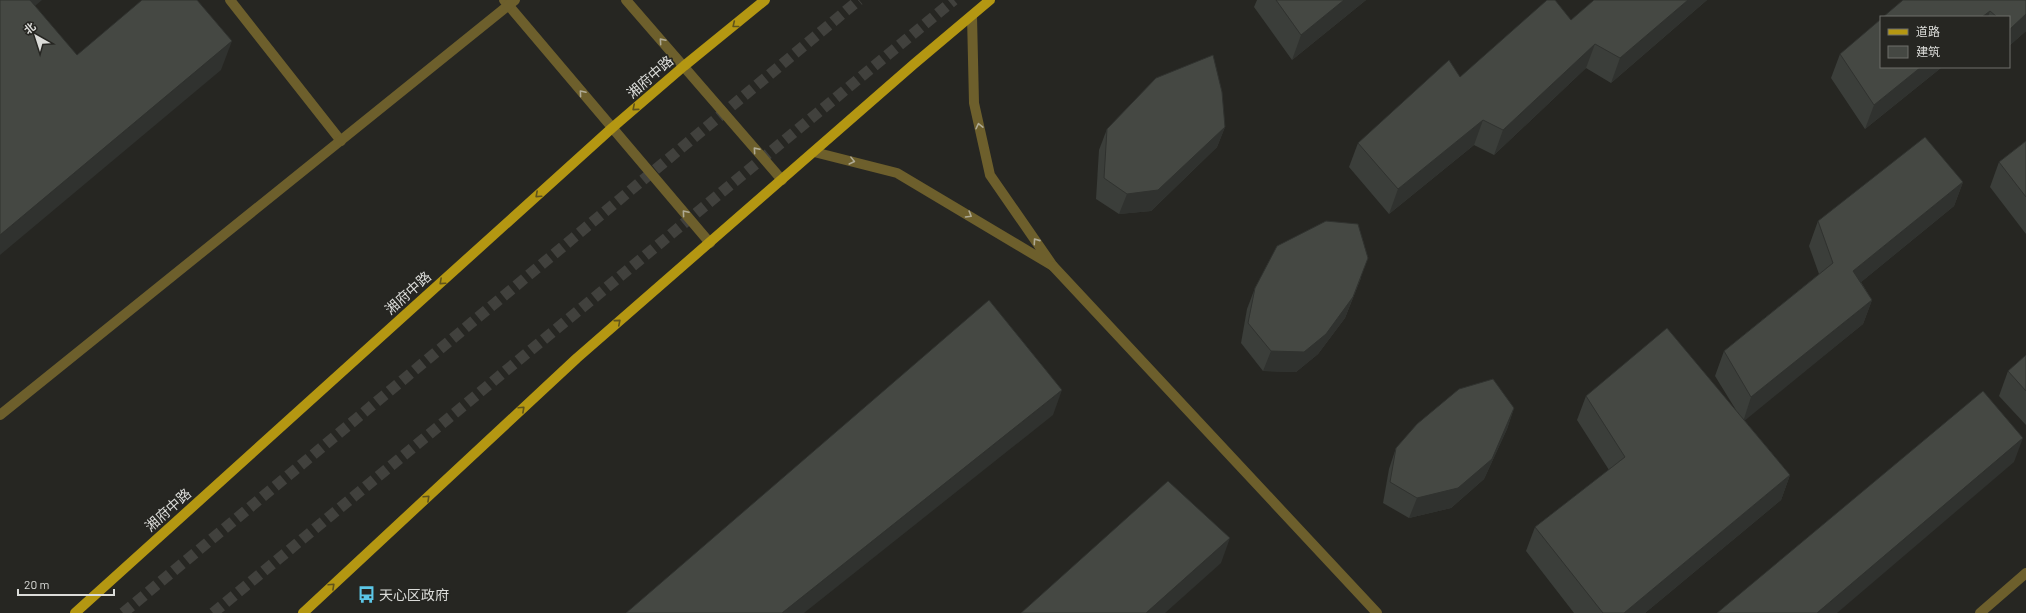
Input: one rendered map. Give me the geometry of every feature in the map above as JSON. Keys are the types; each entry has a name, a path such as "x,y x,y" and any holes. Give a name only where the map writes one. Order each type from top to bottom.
{"main road":[{"name":"湘府中路","path":"75,613 612,128 684,66 765,0"},
{"path":"303,613 576,358 990,0"}],"street":[{"path":"230,0 341,141"},
{"path":"626,0 782,180"},
{"path":"0,416 341,141 509,2 612,128 710,243"},
{"path":"972,16 974,103 990,175 1053,266 1378,613"},
{"path":"814,152 897,173 1053,266"},
{"path":"1980,613 2026,573"}],"building":[{"path":"0,0 30,0 77,55 142,0 197,0 232,41 0,235"},
{"path":"1276,0 1344,0 1301,35"},
{"path":"1547,0 1555,0 1571,20 1594,0 1688,0 1620,58 1595,44 1503,130 1483,120 1398,189 1358,143 1449,60 1460,77"},
{"path":"1903,0 2026,0 2026,14 2010,29 2010,16 1996,16 1990,11 1983,16 1884,16"},
{"path":"1880,20 1880,68 1920,68 1874,105 1840,54"},
{"path":"1213,55 1222,92 1225,127 1158,190 1127,194 1104,178 1107,129 1156,78"},
{"path":"1925,137 1963,182 1853,271 1872,300 1751,397 1724,351 1833,263 1818,221"},
{"path":"2026,141 2026,197 1999,162"},
{"path":"1326,221 1358,224 1368,258 1353,297 1326,334 1304,352 1271,351 1248,323 1255,288 1277,246"},
{"path":"989,300 1062,390 782,613 626,613"},
{"path":"1667,328 1790,475 1624,613 1603,613 1535,527 1625,457 1586,396"},
{"path":"2026,355 2026,391 2008,371"},
{"path":"1493,379 1514,408 1492,459 1458,488 1417,498 1390,482 1396,448 1417,424 1459,389"},
{"path":"1983,391 2023,438 1817,613 1717,613"},
{"path":"1168,481 1230,538 1146,613 1021,613"}],"tunnel":[{"path":"123,613 859,0"},
{"path":"213,613 954,0"}],"place":[{"name":"天心区政府","path":"366,595"}]}
